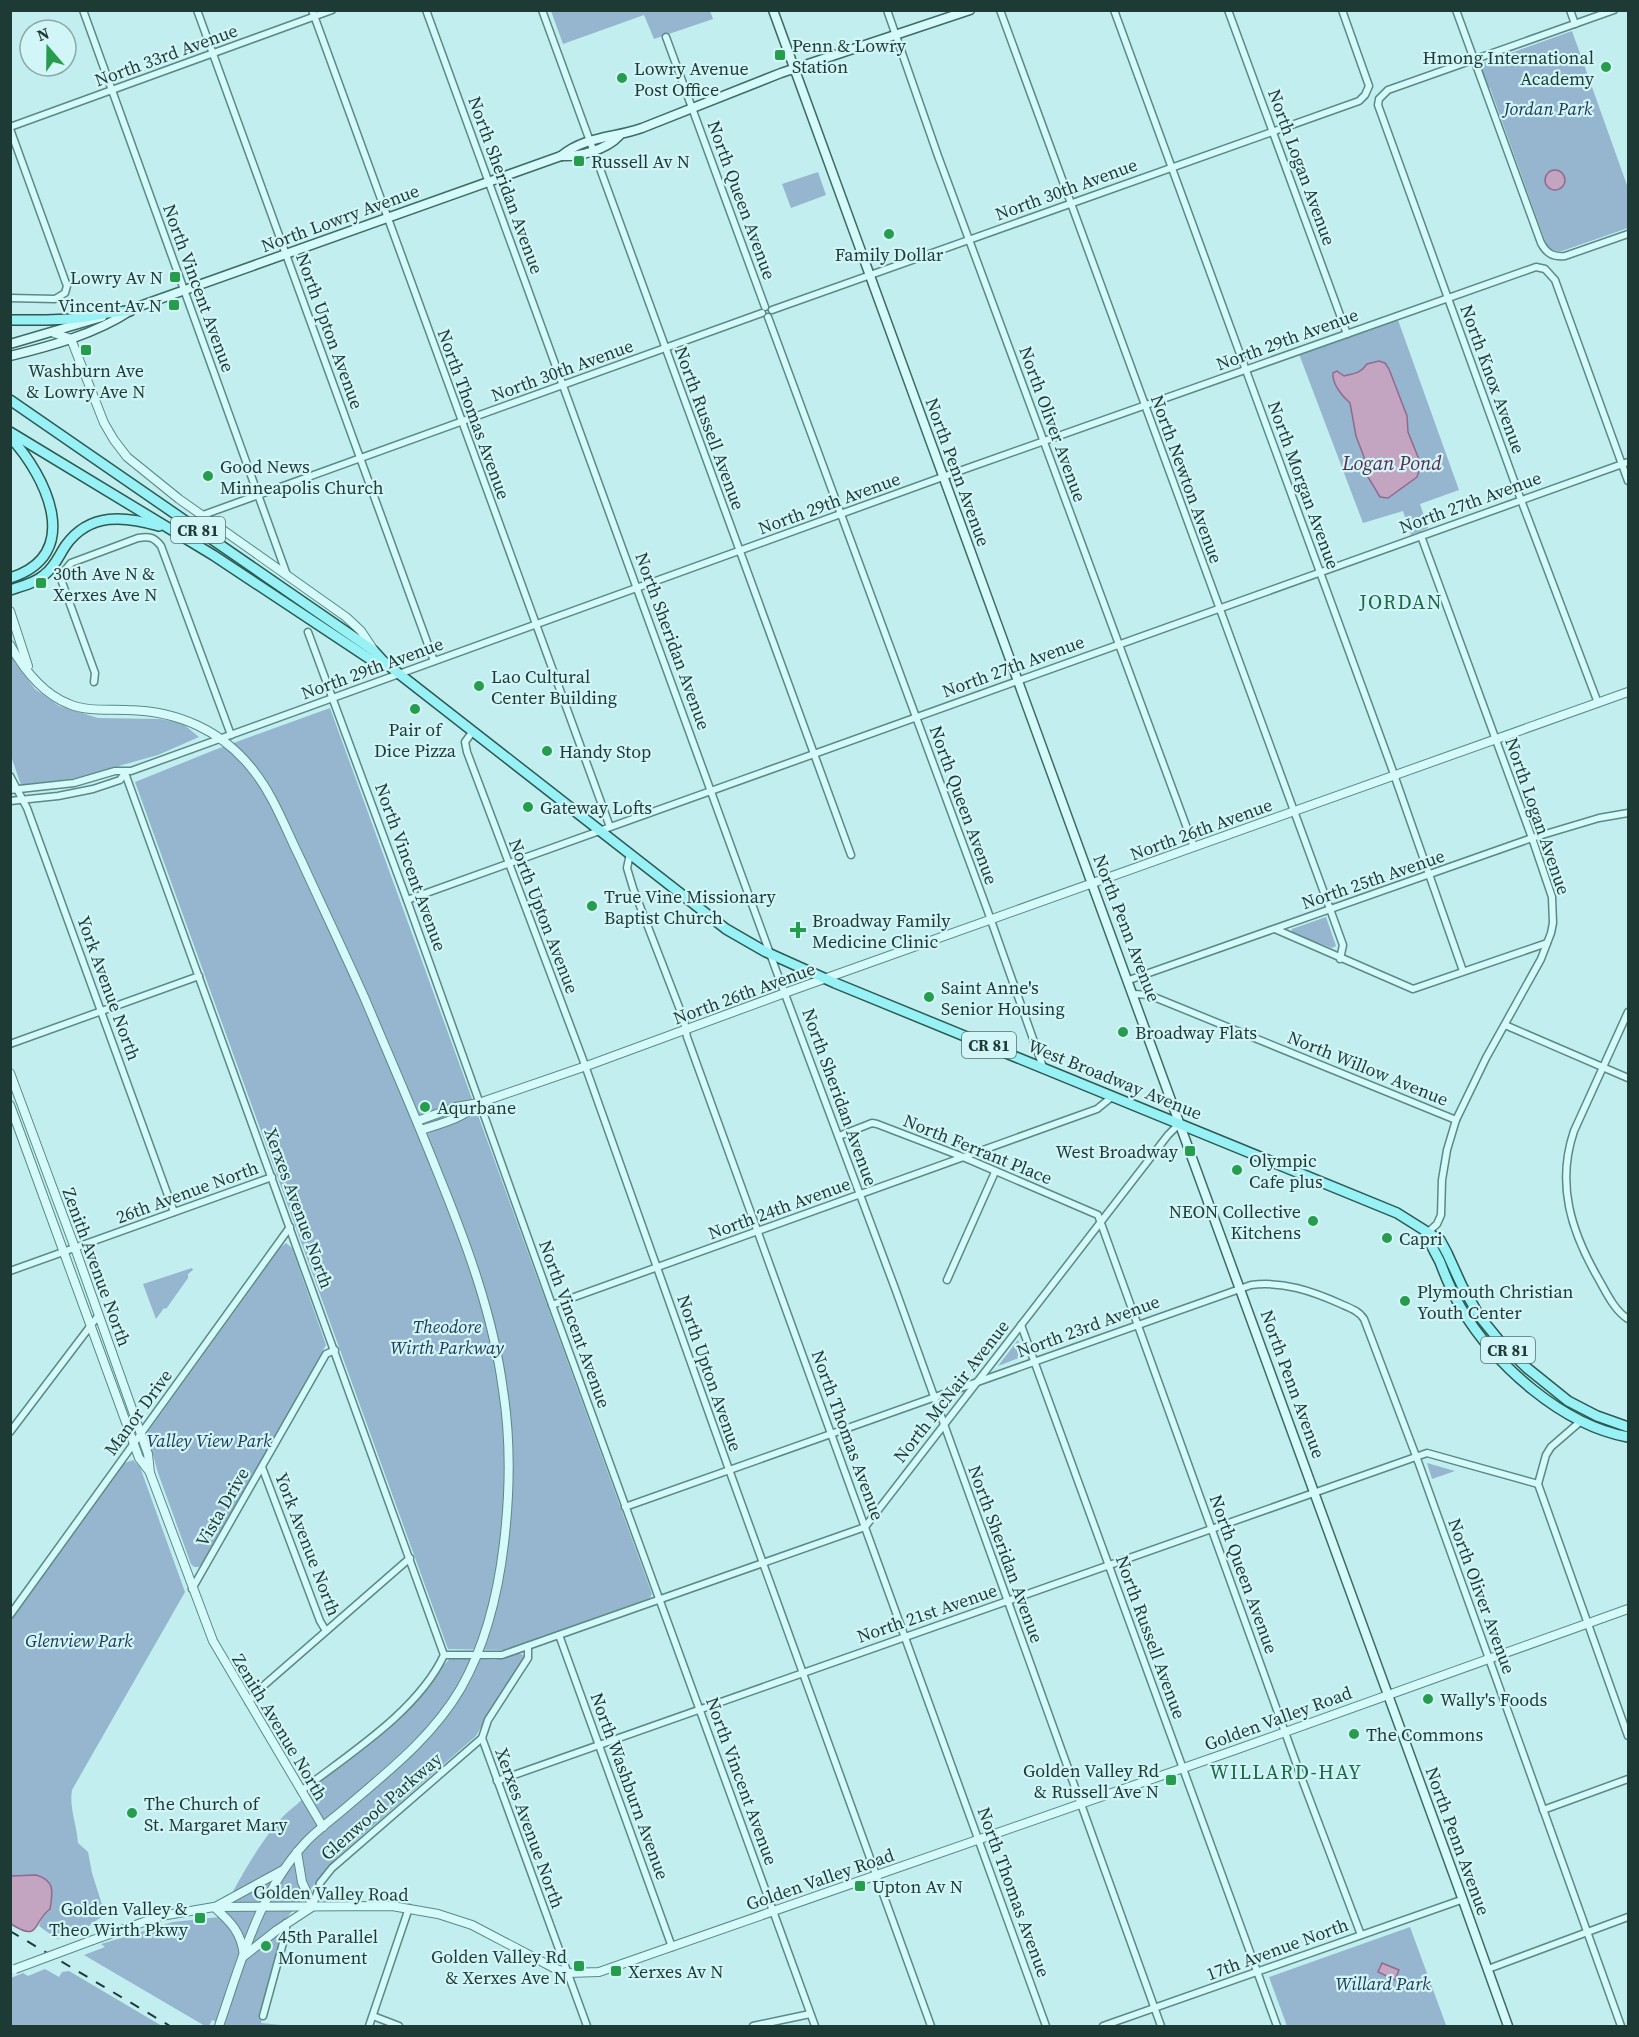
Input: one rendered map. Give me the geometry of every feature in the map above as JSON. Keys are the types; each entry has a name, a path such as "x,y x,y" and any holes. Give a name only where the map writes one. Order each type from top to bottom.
{"main road":[{"name":"North Penn Avenue","path":"773,10 868,275 1129,980 1508,2026"},
{"name":"North Lowry Avenue","path":"10,344 130,311 561,156 574,157 591,146 612,143 619,136 749,85 970,10"},
{"path":"10,320 54,320 113,311 130,311"},
{"name":"North Lowry Avenue","path":"10,356 71,339 130,311"},
{"name":"West Broadway Avenue","path":"10,400 374,651 384,662 726,929 770,954 1397,1213 1440,1240 1480,1317 1514,1356 1568,1401 1597,1416 1629,1427"},
{"name":"West Broadway Avenue","path":"10,432 176,532 370,659 384,662"},
{"path":"10,437 22,450 40,481 54,520 52,538 46,555 32,568 10,578"},
{"path":"10,590 32,583 43,576 74,536 85,528 106,519 126,518 176,532"},
{"name":"CR 81","path":"1426,1233 1456,1299 1482,1338 1533,1390 1564,1413 1609,1432 1629,1437"}],"street":[{"name":"North Vincent Avenue","path":"83,10 287,575"},
{"name":"North Upton Avenue","path":"197,10 434,661"},
{"name":"North 33rd Avenue","path":"10,128 213,54 313,14 332,10"},
{"name":"North Sheridan Avenue","path":"426,10 770,954 839,1136 1161,2026"},
{"name":"North Russell Avenue","path":"542,10 851,855"},
{"name":"North Oliver Avenue","path":"887,10 930,133 1194,847"},
{"name":"North Newton Avenue","path":"1000,10 1343,945 1340,958"},
{"name":"North Morgan Avenue","path":"1114,10 1395,776 1463,971"},
{"name":"North Logan Avenue","path":"1228,10 1347,334"},
{"name":"North 30th Avenue","path":"203,515 767,311 1356,102 1367,93 1367,80 1342,10"},
{"path":"1456,10 1541,243 1546,251 1558,257 1572,255 1629,234"},
{"path":"1570,10 1575,24"},
{"path":"1474,60 1614,10"},
{"name":"North Thomas Avenue","path":"313,14 610,827"},
{"name":"North Queen Avenue","path":"666,37 1043,1067"},
{"name":"North Knox Avenue","path":"1474,60 1388,90 1379,99 1378,111 1598,703"},
{"path":"10,128 67,286 65,293 55,299 10,298"},
{"name":"North 29th Avenue","path":"125,773 943,477 1530,269 1545,269 1555,280 1625,463"},
{"path":"54,333 71,339"},
{"name":"West Broadway Avenue","path":"71,339 104,423 114,440 136,465 346,617 361,631 374,651"},
{"path":"1625,463 1629,481"},
{"name":"North 27th Avenue","path":"407,900 1625,463"},
{"path":"94,682 95,673 62,582 62,575 71,563 149,536 161,546 231,735"},
{"name":"North Logan Avenue","path":"1421,536 1550,887 1553,906 1553,923 1547,943 1456,1120 1447,1150 1442,1180 1440,1219 1426,1233"},
{"path":"10,611 31,675"},
{"name":"North Vincent Avenue","path":"308,632 815,2026"},
{"path":"10,645 43,688 68,704 99,711 138,710 173,715 206,728 253,770 277,810 352,971 454,1212 482,1293 495,1345 506,1412 510,1476 505,1534 494,1603 478,1655 449,1706 432,1729 323,1827 297,1852 284,1869 261,1907 219,2026"},
{"name":"North 26th Avenue","path":"417,1121 456,1107 479,1103 585,1066 1629,692"},
{"name":"North Upton Avenue","path":"473,731 465,742 467,752 585,1066 762,1563 931,2026"},
{"path":"10,801 58,796 93,789 120,780 125,773 115,771 74,783 14,790"},
{"name":"Xerxes Avenue North","path":"125,773 444,1655"},
{"name":"York Avenue North","path":"10,776 14,790 23,800 174,1212"},
{"name":"North 25th Avenue","path":"1129,980 1532,838 1588,821 1629,813"},
{"name":"North Thomas Avenue","path":"630,854 627,868 633,888 1046,2026"},
{"path":"1275,929 1413,989 1547,943"},
{"path":"10,1044 199,976"},
{"name":"North Willow Avenue","path":"1134,994 1149,995 1456,1120"},
{"path":"1629,1012 1570,1143 1565,1194 1571,1221 1588,1262 1611,1300 1629,1319"},
{"path":"1505,1024 1629,1078"},
{"name":"Zenith Avenue North","path":"10,1073 141,1434 148,1454 150,1473"},
{"name":"North 24th Avenue","path":"552,1305 1096,1109 1113,1095"},
{"name":"North 26th Avenue","path":"421,1130 462,1115 479,1103"},
{"name":"Zenith Avenue North","path":"10,1105 134,1443 150,1473 213,1641 323,1827"},
{"name":"North McNair Avenue","path":"865,1527 1168,1135 1180,1123"},
{"name":"North Ferrant Place","path":"839,1136 877,1124 1094,1212 1101,1222"},
{"path":"27,1150 38,1146"},
{"path":"947,1280 995,1172"},
{"name":"26th Avenue North","path":"10,1271 272,1178"},
{"name":"North Queen Avenue","path":"1101,1222 1360,1935"},
{"name":"Manor Drive","path":"10,1615 290,1227"},
{"name":"North 23rd Avenue","path":"625,1507 1241,1288 1259,1284 1289,1286 1310,1291 1359,1313"},
{"name":"North Oliver Avenue","path":"1359,1313 1364,1319 1416,1456 1621,2026"},
{"path":"10,1432 98,1316"},
{"name":"North Russell Avenue","path":"1021,1325 1277,2026"},
{"name":"Vista Drive","path":"192,1589 326,1354 334,1350"},
{"path":"1581,1421 1551,1447 1546,1455 1538,1484 1629,1736"},
{"name":"North 21st Avenue","path":"497,1781 1416,1456 1427,1453 1538,1484"},
{"name":"York Avenue North","path":"262,1467 320,1621 326,1631"},
{"path":"301,1791 400,1712 433,1676 444,1655 502,1655 865,1527"},
{"path":"249,1703 254,1694 410,1558"},
{"name":"Golden Valley Road","path":"13,1970 161,1916 214,1907 376,1905 438,1914 472,1925 568,1973 599,1972 1286,1732 1629,1609"},
{"name":"North Washburn Avenue","path":"559,1635 672,1947"},
{"name":"Xerxes Avenue North","path":"528,1646 528,1658 488,1720 482,1738 587,2026"},
{"name":"Glenwood Parkway","path":"313,1906 320,1883 332,1868 482,1738"},
{"path":"1543,1810 1629,1779"},
{"path":"244,1957 286,1923 313,1906 302,1882 297,1852"},
{"path":"244,1957 242,1944 235,1927 214,1907 284,1869"},
{"name":"17th Avenue North","path":"1103,2026 1461,1900"},
{"path":"369,2026 409,1908"},
{"path":"1488,1969 1629,1917"},
{"path":"263,2016 286,1932 286,1923"},
{"path":"753,2026 810,2014"},
{"path":"373,2016 399,2026"}],"green space":[{"path":"551,11 710,11 713,19 654,39 644,15 563,44"},
{"name":"Jordan Park","path":"1572,31 1628,188 1628,228 1558,251 1547,246 1490,88 1480,68 1483,63"},
{"path":"818,172 826,195 791,208 782,184"},
{"path":"1398,320 1459,490 1420,504 1428,528 1411,535 1403,511 1363,523 1299,354"},
{"path":"10,649 15,663 35,689 59,706 98,718 160,719 182,723 199,737 158,755 76,778 21,785 11,756"},
{"name":"Theodore Wirth Parkway","path":"330,708 652,1594 650,1598 504,1650 448,1649 135,782"},
{"path":"1326,917 1336,946 1332,948 1291,933 1292,929"},
{"name":"Valley View Park","path":"286,1243 292,1248 326,1345 203,1563 199,1567 194,1567 158,1473 147,1433"},
{"path":"192,1268 188,1278 156,1319 143,1284"},
{"path":"1018,1340 1024,1356 998,1366"},
{"name":"Glenview Park","path":"133,1460 140,1467 185,1592 72,1790 78,1843 88,1852 105,1914 81,1932 57,1939 39,1926 43,1914 46,1879 36,1875 23,1877 11,1899 11,1621 125,1463"},
{"path":"1427,1463 1455,1471 1432,1479"},
{"path":"520,1653 524,1656 520,1667 476,1736 336,1858 285,1920 259,2014 263,2016 261,2023 291,2026 215,2026 217,2022 212,2020 209,2026 205,2026 84,1955 105,1947 101,1944 173,1922 219,1917 239,1880 278,1822 314,1786 404,1712 420,1696 448,1660 451,1658 495,1660"},
{"name":"Willard Park","path":"1410,1927 1446,2025 1287,2026 1269,1977"},
{"path":"45,1969 59,1977 62,1972 69,1971 162,2026 11,2026 11,1978 23,1973 28,1976"}],"water":[{"path":"1555,170 1562,173 1565,180 1562,187 1555,190 1548,187 1545,180 1548,173"},
{"name":"Logan Pond","path":"1379,361 1385,363 1389,369 1407,416 1408,432 1420,468 1417,477 1388,498 1380,497 1368,477 1356,436 1350,403 1338,390 1333,377 1333,373 1337,371 1344,376 1354,374 1367,364"},
{"path":"36,1875 50,1883 51,1903 50,1909 35,1928 27,1931 11,1924 11,1876"},
{"path":"1382,1963 1399,1970 1395,1980 1378,1972"}],"railway":[{"path":"10,1931 170,2026"}],"place":[{"name":"Penn & Lowry Station","path":"780,55"},
{"name":"Hmong International Academy","path":"1606,67"},
{"name":"Lowry Avenue Post Office","path":"622,78"},
{"name":"Russell Av N","path":"579,161"},
{"name":"Family Dollar","path":"889,234"},
{"name":"Lowry Av N","path":"175,277"},
{"name":"Vincent Av N","path":"174,305"},
{"name":"Washburn Ave & Lowry Ave N","path":"86,350"},
{"name":"Good News Minneapolis Church","path":"208,476"},
{"name":"30th Ave N & Xerxes Ave N","path":"41,583"},
{"name":"Lao Cultural Center Building","path":"479,686"},
{"name":"Pair of Dice Pizza","path":"415,709"},
{"name":"Handy Stop","path":"547,751"},
{"name":"Gateway Lofts","path":"528,807"},
{"name":"True Vine Missionary Baptist Church","path":"592,906"},
{"name":"Broadway Family Medicine Clinic","path":"798,930"},
{"name":"Saint Anne's Senior Housing","path":"929,997"},
{"name":"Broadway Flats","path":"1123,1032"},
{"name":"Aqurbane","path":"425,1107"},
{"name":"West Broadway","path":"1190,1151"},
{"name":"Olympic Cafe plus","path":"1237,1170"},
{"name":"NEON Collective Kitchens","path":"1313,1221"},
{"name":"Capri","path":"1387,1238"},
{"name":"Plymouth Christian Youth Center","path":"1405,1301"},
{"name":"Wally's Foods","path":"1428,1699"},
{"name":"The Commons","path":"1354,1734"},
{"name":"Golden Valley Rd & Russell Ave N","path":"1171,1780"},
{"name":"The Church of St. Margaret Mary","path":"132,1813"},
{"name":"Upton Av N","path":"860,1886"},
{"name":"Golden Valley & Theo Wirth Pkwy","path":"200,1918"},
{"name":"45th Parallel Monument","path":"266,1946"},
{"name":"Golden Valley Rd & Xerxes Ave N","path":"579,1966"},
{"name":"Xerxes Av N","path":"616,1971"}],"district":[{"name":"JORDAN","path":"1401,602"},
{"name":"WILLARD-HAY","path":"1286,1772"}]}
